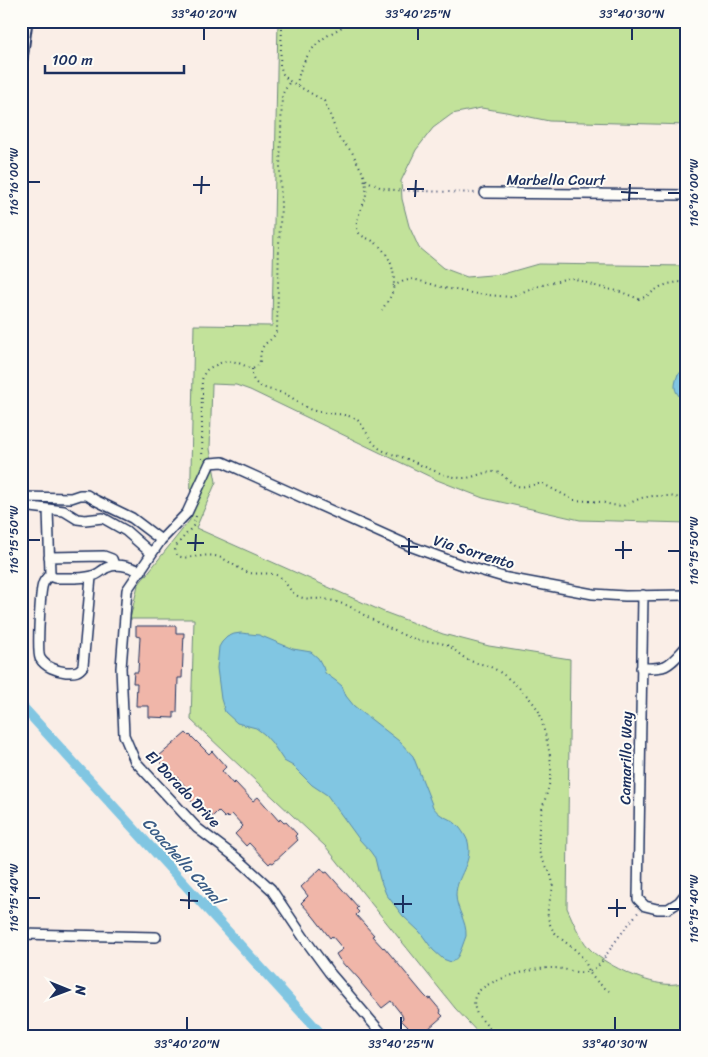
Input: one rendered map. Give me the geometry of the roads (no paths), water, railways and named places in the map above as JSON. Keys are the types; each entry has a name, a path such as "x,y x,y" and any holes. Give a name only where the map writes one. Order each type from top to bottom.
{"main road":[{"path":"21,59 26,21"}],"street":[{"name":"Marbella Court","path":"485,193 687,195"},
{"name":"Via Sorrento","path":"206,464 223,462 410,546 459,564 507,578 593,594 687,596"},
{"name":"El Dorado Drive","path":"206,464 187,513 151,553 127,590 121,668 124,735 134,761 197,828 238,859 271,889 329,972 384,1036"},
{"path":"21,497 71,498 87,495 132,518 162,540"},
{"path":"92,518 96,500"},
{"path":"21,507 64,511 77,519 103,518 126,531 151,553"},
{"path":"48,509 50,574 43,584 38,652 42,661 59,672 75,672 83,666 91,577"},
{"path":"49,557 104,556 112,559 114,565"},
{"path":"50,574 55,578 91,577 114,565 126,566 141,571"},
{"name":"Camarillo Way","path":"643,595 638,899 645,906 668,910 679,902 687,892"},
{"path":"641,668 657,669 668,666 687,646"},
{"path":"21,934 156,937"}],"water":[{"path":"687,371 687,405 677,394 675,388 678,374"},
{"path":"241,633 259,635 293,649 311,652 318,658 325,673 342,686 346,696 354,706 399,741 413,756 433,807 441,815 455,823 463,832 468,842 469,850 457,888 456,900 465,925 466,936 457,958 453,961 443,959 433,950 420,932 403,916 386,894 375,858 327,795 312,785 293,766 284,761 264,734 256,728 237,723 225,712 221,699 217,668 219,647 227,637"}],"waterway":[{"name":"Coachella Canal","path":"22,706 323,1036"}]}
